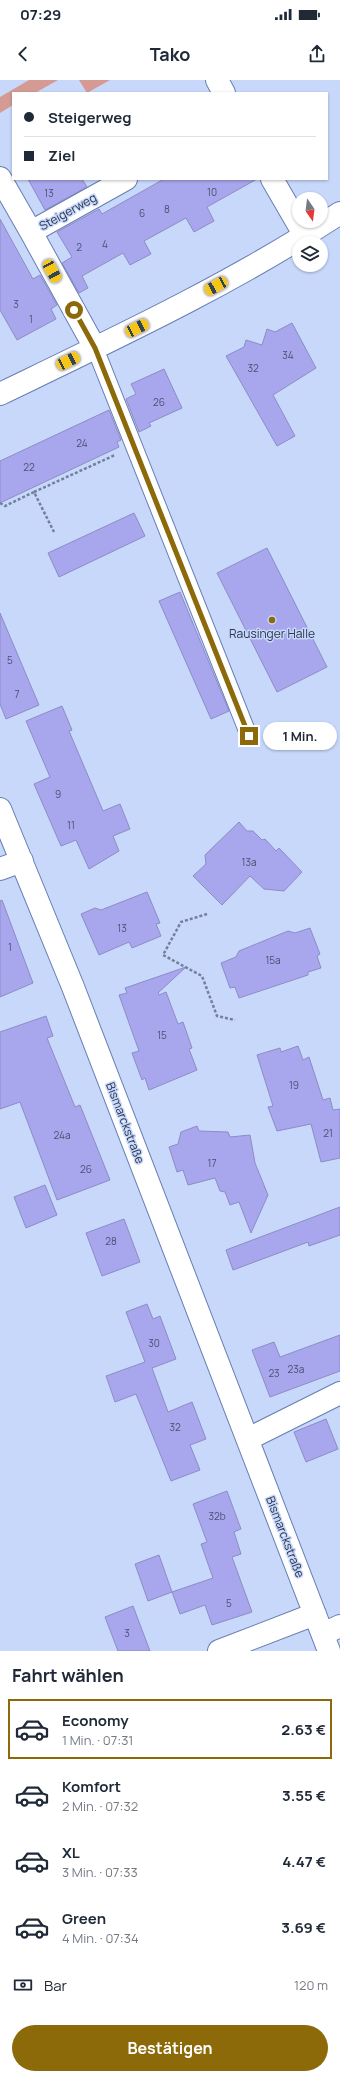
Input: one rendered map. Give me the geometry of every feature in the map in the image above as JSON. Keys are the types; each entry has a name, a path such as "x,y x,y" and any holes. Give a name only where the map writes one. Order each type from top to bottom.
{"street":[{"path":"217,80 223,92"},
{"name":"Steigerweg","path":"0,178 95,348"},
{"name":"Steigerweg","path":"31,232 124,180"},
{"path":"273,180 305,236 340,213"},
{"path":"0,394 178,308 292,243"},
{"name":"Bismarckstraße","path":"0,809 73,987 314,1614 330,1637"},
{"path":"0,869 22,861"},
{"path":"248,1439 340,1393"},
{"path":"219,1651 314,1614"}],"lane":[{"path":"95,348 249,736"}],"path":[{"path":"0,503 5,506 134,446"},
{"path":"34,492 54,532"},
{"path":"207,914 181,922 163,955 202,976 216,1016 235,1020"}],"shaded area":[{"path":"29,80 58,80 37,92 12,92 12,106 0,113 0,97"},
{"path":"79,80 110,80 89,92 86,92"}],"building":[{"path":"29,180 83,180 87,187 45,210"},
{"path":"162,180 255,180 207,207 214,221 194,232 186,218 144,241 151,254 130,265 123,253 82,276 88,288 79,293 62,263 72,257 57,232 99,209 102,214"},
{"path":"0,219 33,279 40,275 57,305 51,309 56,319 17,340 0,310"},
{"path":"292,323 316,368 273,395 295,436 277,446 226,356 244,347 246,340 262,345 267,329 275,332"},
{"path":"164,369 182,408 149,423 151,426 139,432 126,399 136,394 131,384"},
{"path":"109,410 121,440 117,442 119,447 0,503 0,461"},
{"path":"134,513 145,536 59,577 48,553"},
{"name":"Rausinger Halle","path":"267,548 327,667 277,692 217,573"},
{"path":"180,592 229,711 211,719 159,601"},
{"path":"0,613 39,705 6,719 0,704"},
{"path":"62,706 72,730 69,731 103,811 120,804 130,829 113,836 119,851 89,869 76,840 61,846 34,784 50,777 26,721"},
{"path":"239,822 247,831 253,831 262,840 265,839 276,851 279,848 302,872 284,891 264,889 250,876 222,905 193,876 206,864 205,855"},
{"path":"147,892 160,923 156,924 161,936 132,948 129,942 99,955 81,914 95,908 101,910"},
{"path":"2,900 33,983 0,997 0,901"},
{"path":"310,928 320,954 317,956 321,968 308,972 308,975 239,998 235,987 230,988 221,963 236,957 239,951 288,931 295,933"},
{"path":"186,967 158,993 159,995 166,992 178,1024 183,1022 192,1048 189,1049 197,1070 149,1090 145,1078 142,1080 132,1053 139,1051 119,995 127,993 125,988"},
{"path":"46,1016 53,1036 47,1038 75,1107 80,1105 110,1180 57,1200 20,1102 0,1109 0,1032"},
{"path":"298,1046 303,1060 309,1057 323,1100 330,1098 333,1110 340,1109 340,1158 321,1162 311,1124 277,1131 268,1107 273,1106 257,1055 280,1048 281,1052"},
{"path":"197,1126 199,1131 228,1132 230,1137 250,1135 255,1163 268,1195 251,1233 239,1202 230,1205 225,1192 220,1191 215,1178 188,1185 183,1170 177,1172 169,1147 178,1144 181,1132"},
{"path":"45,1185 57,1215 26,1228 14,1197"},
{"path":"340,1207 340,1235 309,1246 308,1242 233,1270 226,1250"},
{"path":"124,1219 140,1262 102,1276 86,1233"},
{"path":"147,1304 153,1319 160,1316 176,1359 152,1368 168,1412 192,1402 206,1439 190,1445 200,1470 171,1481 136,1394 115,1402 106,1376 145,1362 126,1312"},
{"path":"340,1335 340,1371 270,1397 252,1350 274,1342 280,1357"},
{"path":"326,1419 338,1449 306,1462 294,1432"},
{"path":"227,1491 241,1529 234,1532 241,1554 232,1557 252,1612 212,1625 205,1605 180,1614 172,1592 213,1578 201,1544 207,1542 193,1504"},
{"path":"159,1555 172,1592 148,1601 135,1564"},
{"path":"133,1606 150,1651 118,1651 105,1617"}],"place":[{"name":"Rausinger Halle","path":"272,620"}],"route":[{"path":"74,310 95,348 249,736"}]}
